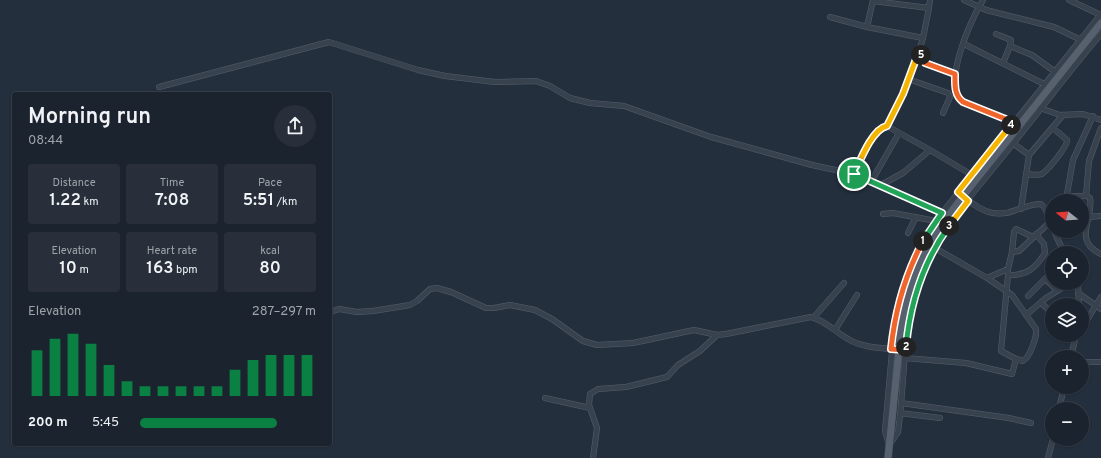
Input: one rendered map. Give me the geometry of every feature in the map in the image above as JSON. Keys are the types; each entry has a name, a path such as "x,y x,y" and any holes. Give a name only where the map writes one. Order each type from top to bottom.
{"main road":[{"path":"888,458 889,445 898,407 899,349 905,306 912,273 975,176 1011,131 1038,107 1047,86 1101,23"}],"street":[{"path":"887,126 903,94 919,51 930,0"},
{"path":"964,0 978,7 1019,20 1054,27 1079,39"},
{"path":"982,0 964,44 955,74 955,90 959,99 968,105 1013,122"},
{"path":"1011,131 1013,122 1047,86 1054,71 1079,39 1101,15 1079,2 1069,0"},
{"path":"866,27 873,1 929,8"},
{"path":"830,17 866,27 923,38"},
{"path":"996,34 1011,40 1003,63"},
{"path":"889,445 885,431 899,349 909,321 915,294 936,221 942,213 963,196 1014,144 1038,107 1100,38"},
{"path":"159,87 329,42 418,70 445,76 496,82 536,81 550,86 560,93 578,100 590,103 620,104 711,137 823,168 854,174 942,213"},
{"path":"964,44 1047,86"},
{"path":"1010,46 1032,55 1054,71"},
{"path":"919,51 925,63 955,74"},
{"path":"908,79 948,94 950,97 943,114"},
{"path":"1038,107 1063,115 1083,114 1093,116 1101,120"},
{"path":"1021,208 1029,155 1063,115"},
{"path":"1067,194 1073,160 1093,116"},
{"path":"854,174 873,138 882,127 887,126 975,176"},
{"path":"1026,174 1037,175 1043,173 1066,147 1067,140 1053,128"},
{"path":"1086,194 1088,161 1101,128"},
{"path":"871,182 899,132"},
{"path":"1014,144 1029,155"},
{"path":"879,186 903,173 930,150"},
{"path":"963,196 982,210 997,215 1007,214 1034,204 1042,205 1045,211"},
{"path":"1089,198 1091,200 1089,208"},
{"path":"883,214 893,212 936,221"},
{"path":"1089,217 1101,216"},
{"path":"908,233 916,217"},
{"path":"1012,252 1019,251 1045,228"},
{"path":"927,251 987,278 1006,290 1036,329 1036,336 1026,359 1022,361 1001,351 1006,290 1008,275 1008,269 1016,229 1035,236 1046,249 1042,258 1026,273 1019,275 1008,275"},
{"path":"1087,238 1093,250 1101,254"},
{"path":"987,278 1008,269"},
{"path":"1028,296 1045,279"},
{"path":"814,317 844,283"},
{"path":"332,311 338,309 357,312 373,311 410,305 417,301 430,289 437,288 451,292 486,308 510,305 535,310 552,319 584,341 597,345 633,344 694,330 717,335 774,325 807,317 814,317 856,343 872,347 899,349"},
{"path":"1026,315 1057,290"},
{"path":"1078,293 1101,309"},
{"path":"1078,293 1078,298"},
{"path":"835,330 857,295"},
{"path":"1089,316 1101,297"},
{"path":"1041,303 1045,307"},
{"path":"593,458 597,428 590,408 589,397 594,391 626,387 667,377 678,365 700,351 717,335"},
{"path":"898,407 905,358 899,349"},
{"path":"905,358 966,363 1010,374 1012,373 1016,359"},
{"path":"1089,362 1101,362"},
{"path":"545,398 590,408"},
{"path":"898,407 940,418"},
{"path":"898,407 1009,418 1031,423"},
{"path":"1048,458 1051,446"}],"route":[{"path":"919,51 925,63 955,74 955,90 959,99 968,105 1013,122 958,192 968,201 945,231 932,253 919,281 909,321 906,350 891,349 898,304 913,261 942,213 854,174 864,151 882,127 887,126 893,115 903,94 919,51"}]}
